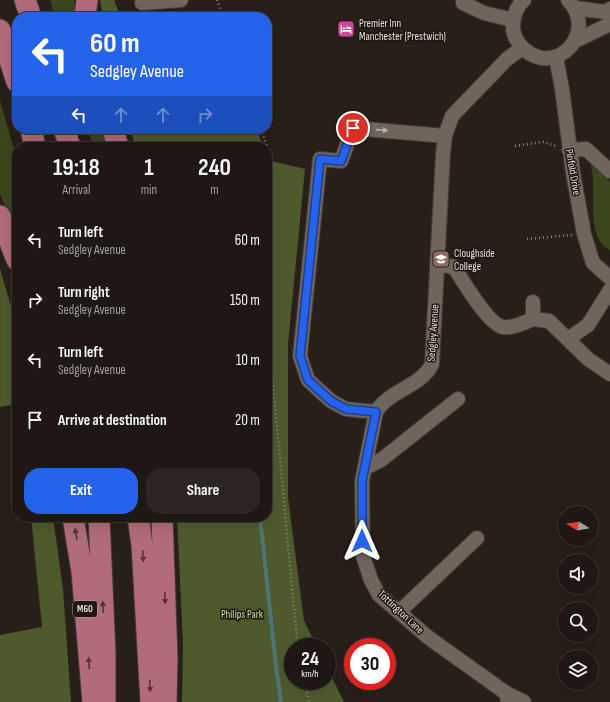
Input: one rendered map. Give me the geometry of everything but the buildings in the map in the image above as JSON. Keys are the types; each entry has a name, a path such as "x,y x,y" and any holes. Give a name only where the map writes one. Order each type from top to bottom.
{"highway":[{"path":"25,0 29,12"},
{"path":"81,0 83,12"},
{"path":"85,12 87,0"},
{"path":"0,30 12,67"},
{"path":"0,216 12,247"},
{"name":"M60","path":"74,522 82,572 93,702"},
{"name":"M60","path":"99,522 105,654 105,702"},
{"path":"139,522 142,546 151,702"},
{"path":"162,522 167,659 166,702"}],"street":[{"path":"142,3 181,0"},
{"path":"463,0 463,3 484,13 513,20"},
{"path":"524,0 516,11 513,20 513,30 516,40 522,48 537,57 556,57 570,48 575,41 579,30 579,19 572,4"},
{"path":"572,4 606,12 610,9"},
{"path":"575,41 610,24"},
{"name":"Sedgley Avenue","path":"376,412 384,401 426,373 432,364 445,136 452,116 507,59 522,48"},
{"name":"Pinfold Drive","path":"556,57 562,89 569,150 584,234 593,263 610,278"},
{"path":"376,412 346,409 331,401 308,380 300,356 320,159 341,161 346,151 347,141 353,128 445,136"},
{"path":"569,150 586,149 610,171"},
{"path":"437,264 454,267 489,317 499,326 509,327 533,319 549,321 588,359 610,374"},
{"path":"568,339 588,325 610,290"},
{"path":"533,302 533,319"},
{"path":"365,468 381,460 458,399"},
{"name":"Tottington Lane","path":"376,412 362,488 363,556 367,570 379,594 450,654 507,697 524,702"},
{"path":"399,612 477,538"}],"path":[{"path":"217,0 221,12"},
{"path":"515,146 543,142 569,150"},
{"path":"527,239 584,234"},
{"path":"272,373 280,442 287,537 297,638"},
{"path":"306,690 310,702"}],"green space":[{"path":"50,0 74,0 75,12 54,12"},
{"path":"100,0 114,0 119,12 102,12"},
{"path":"0,100 12,143 12,222 0,194"},
{"path":"89,134 106,134 109,142 92,142"},
{"path":"132,134 259,134 261,142 134,142"},
{"path":"590,160 605,172 610,183 610,250 603,245 598,238 595,229 593,210 593,179"},
{"name":"Philips Park","path":"272,161 305,169 288,344 288,498 304,621 312,638 284,638 284,690 336,690 336,686 344,702 182,702 183,643 177,522 272,522"},
{"path":"0,269 12,309 12,405 0,407"},
{"path":"32,522 54,522 63,589 71,702 0,702 0,635 42,627"}],"waterway":[{"path":"261,522 281,702"}],"place":[{"name":"Premier Inn Manchester (Prestwich)","path":"346,29"},
{"name":"Cloughside College","path":"441,259"}],"route":[{"path":"353,128 347,141 346,151 341,161 320,159 300,356 308,380 331,401 346,409 376,412 362,481 362,541"}]}
